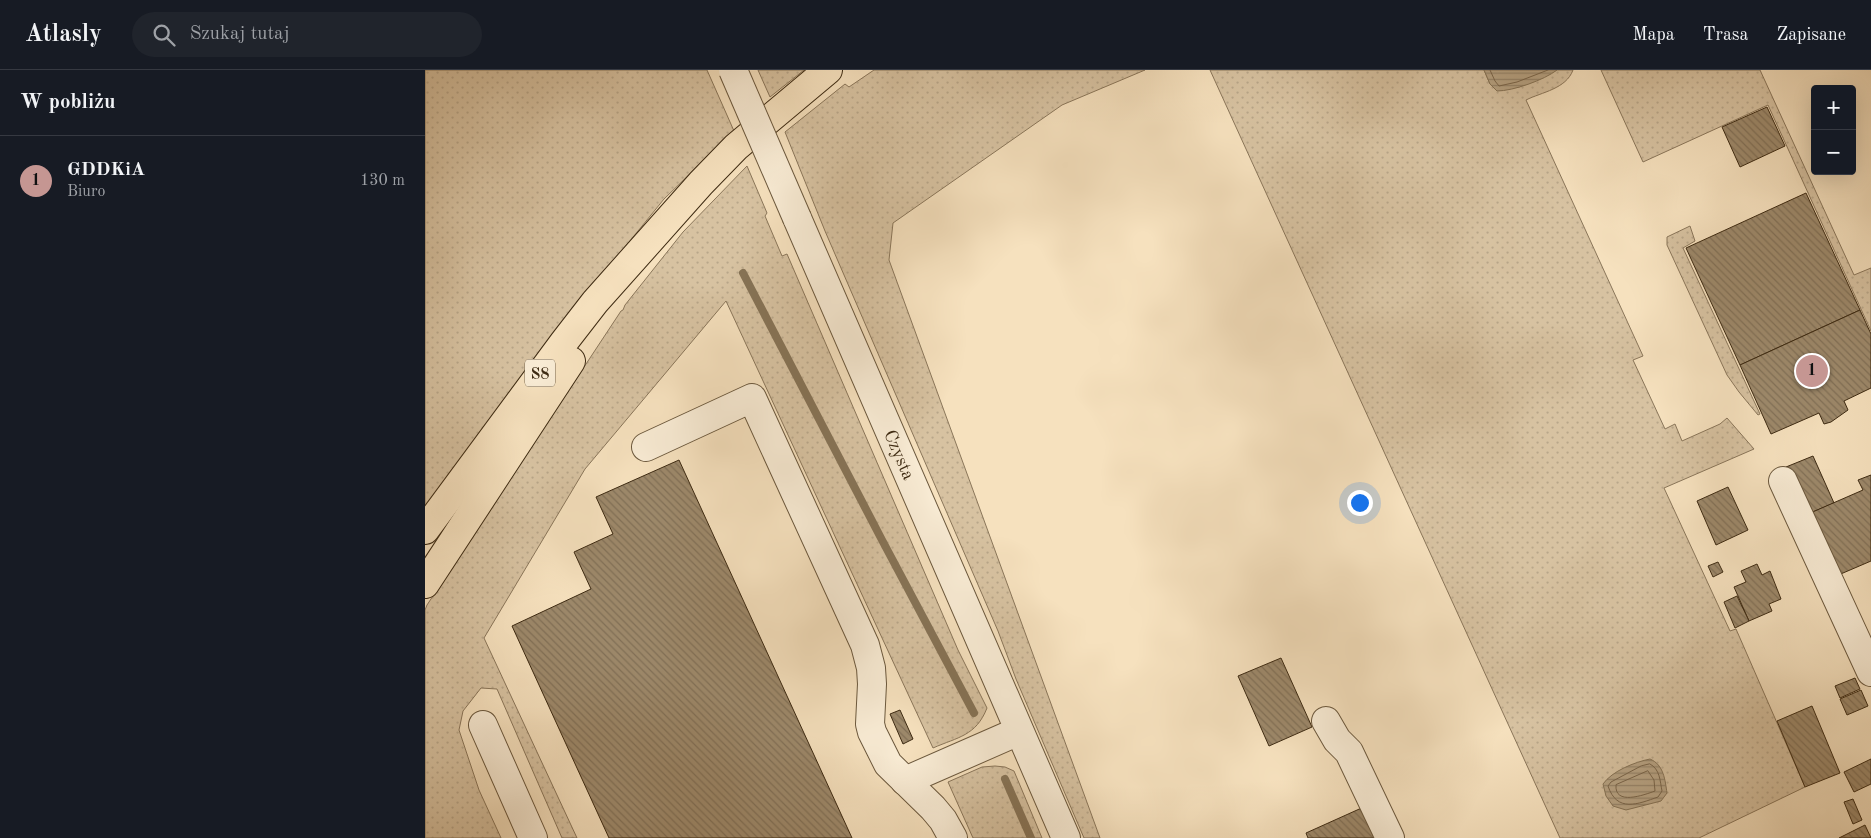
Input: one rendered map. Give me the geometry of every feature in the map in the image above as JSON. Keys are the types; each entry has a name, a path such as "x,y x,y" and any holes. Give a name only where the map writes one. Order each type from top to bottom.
{"highway":[{"name":"S8","path":"425,530 595,302 664,223 736,147 828,70"},
{"path":"425,584 664,223"}],"street":[{"name":"Czysta","path":"733,70 1066,838"},
{"path":"645,447 752,398 865,645 871,668 870,724 872,732 888,764 933,808 943,820 953,838"},
{"path":"1783,481 1871,672"},
{"path":"1326,721 1337,740 1349,752 1390,838"},
{"path":"483,725 533,838"},
{"path":"905,781 1019,731"}],"shaded area":[{"path":"425,70 707,70 734,131 664,199 616,258 425,511"},
{"path":"758,70 804,70 770,97"},
{"path":"874,70 1145,70 1062,105 893,223 889,260 1100,838 1084,838 1016,679 998,631 825,231 785,132 845,84 849,87"},
{"path":"1210,70 1484,70 1490,84 1519,87 1557,70 1573,70 1565,82 1559,86 1526,100 1643,356 1633,360 1665,429 1675,424 1682,441 1720,424 1727,418 1754,449 1664,488 1730,631 1736,629 1805,787 1699,838 1560,838"},
{"path":"1601,70 1760,70 1854,275 1871,268 1871,331 1768,105 1643,162"},
{"path":"747,166 767,213 765,216 782,256 787,254 958,650 987,708 983,717 972,730 933,748 726,301 585,469 484,638 577,838 562,838 497,689 481,688 463,711 459,730 479,790 501,838 425,838 425,610 427,605 625,305 683,232"},
{"path":"1690,226 1695,241 1683,248 1760,414 1758,415 1727,375 1667,245 1667,237"},
{"path":"982,767 1005,767 1014,771 1042,838 973,838 948,782"}],"water":[{"path":"1484,70 1557,70 1544,78 1528,84 1504,91 1497,91 1490,84"},
{"path":"1650,759 1661,769 1664,778 1667,793 1661,801 1626,810 1613,806 1606,796 1603,784 1612,775 1624,768"}],"building":[{"path":"1767,107 1785,146 1740,167 1722,127"},
{"path":"1806,193 1860,310 1740,365 1686,248"},
{"path":"1860,310 1871,334 1871,388 1844,401 1848,410 1831,422 1824,424 1819,413 1771,434 1740,365"},
{"path":"1813,456 1834,503 1808,514 1786,467"},
{"path":"679,460 852,838 609,838 512,626 591,589 574,552 613,534 596,497"},
{"path":"1871,475 1871,561 1836,576 1808,514 1863,490 1858,480"},
{"path":"1728,487 1748,530 1716,545 1697,501"},
{"path":"1718,562 1723,572 1713,577 1708,566"},
{"path":"1757,564 1762,575 1770,571 1781,599 1769,604 1772,611 1749,621 1734,587 1746,582 1741,571"},
{"path":"1737,596 1749,621 1735,628 1724,602"},
{"path":"1281,658 1312,727 1269,746 1238,676"},
{"path":"1855,678 1860,689 1840,698 1835,686"},
{"path":"1861,690 1868,706 1847,715 1840,699"},
{"path":"1812,706 1840,773 1805,787 1777,721"},
{"path":"900,710 913,739 903,744 890,714"},
{"path":"1871,759 1871,784 1854,792 1844,772"},
{"path":"1853,799 1862,820 1853,824 1844,802"},
{"path":"1366,806 1381,838 1308,838 1306,833"},
{"path":"1865,825 1871,838 1839,838"}],"waterway":[{"path":"743,273 974,713"},
{"path":"1005,779 1031,838"}],"place":[{"name":"GDDKiA","path":"1812,371"}]}
